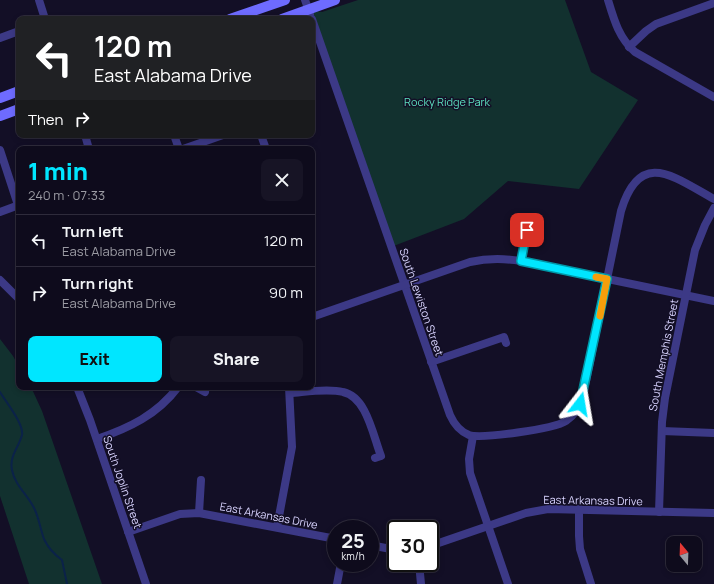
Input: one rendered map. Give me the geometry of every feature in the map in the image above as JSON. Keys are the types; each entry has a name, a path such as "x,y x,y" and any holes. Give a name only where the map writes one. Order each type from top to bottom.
{"main road":[{"path":"239,16 285,0"},
{"path":"294,16 309,12 335,0"},
{"path":"0,98 16,93"},
{"path":"0,116 16,110"}],"street":[{"path":"39,0 44,16"},
{"path":"608,0 620,35 629,47 642,57 714,97"},
{"path":"629,47 656,24 714,3"},
{"name":"South Lewiston Street","path":"315,29 453,423 464,433 473,436"},
{"path":"0,38 16,32"},
{"path":"192,146 214,138"},
{"path":"0,150 16,196"},
{"path":"508,584 469,468 473,436 484,436 550,427 573,419 583,396 625,199 630,188 638,178 650,173 665,173 714,199"},
{"path":"0,212 16,206"},
{"name":"South Memphis Street","path":"659,512 662,431 665,398 695,250 699,238 714,208"},
{"path":"521,261 527,230"},
{"path":"315,316 482,259 503,258 714,301"},
{"path":"0,280 16,296"},
{"path":"431,362 504,337 506,343"},
{"name":"South Joplin Street","path":"78,390 97,439 146,584"},
{"path":"97,439 121,431 146,418 167,400 175,390"},
{"path":"201,390 205,392"},
{"path":"277,527 292,447 290,390 342,391 355,393 363,407 380,456 374,458"},
{"path":"662,431 714,433"},
{"path":"199,513 201,480"},
{"path":"579,509 580,549 591,584"},
{"name":"East Arkansas Drive","path":"439,543 537,510 579,509 714,513"},
{"name":"East Arkansas Drive","path":"128,532 180,514 199,513 327,537"},
{"path":"337,584 339,572"},
{"path":"420,572 421,584"}],"green space":[{"name":"Rocky Ridge Park","path":"358,0 565,0 591,72 638,100 579,189 508,181 464,219 391,247 315,27 315,16 311,16 309,10 322,12"},
{"path":"0,339 16,362 16,390 32,390 42,411 102,584 29,584 0,496"}],"waterway":[{"path":"0,392 18,419 22,430 21,439 11,465 14,476 35,510 46,542 52,551 62,560 67,584"}],"slow traffic":[{"path":"596,277 607,279 600,316"}],"route":[{"path":"527,230 521,261 607,279 583,396 580,404"}]}
